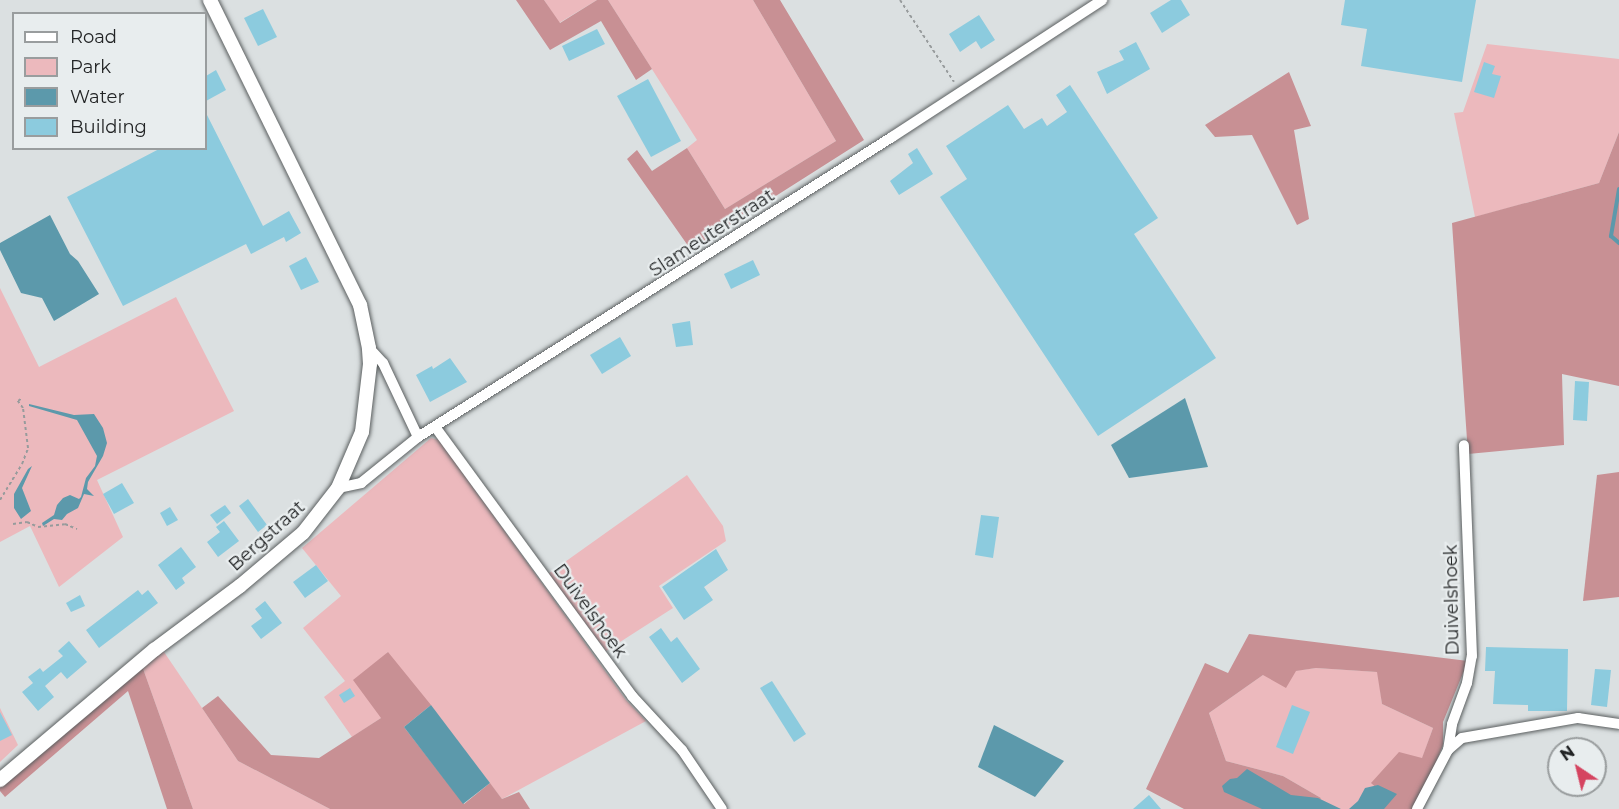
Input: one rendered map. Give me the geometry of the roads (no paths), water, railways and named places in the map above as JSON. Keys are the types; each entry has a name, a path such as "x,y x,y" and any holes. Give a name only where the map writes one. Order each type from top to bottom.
{"street":[{"name":"Bergstraat","path":"0,780 154,650 303,533 338,488 362,432 369,387 369,348 360,305 210,0"},
{"name":"Slameuterstraat","path":"338,488 361,483 418,437 436,428 1102,0"},
{"path":"369,348 383,363 418,437"},
{"name":"Duivelshoek","path":"436,428 632,696 682,750 722,809"},
{"name":"Duivelshoek","path":"1417,809 1448,750 1452,724 1467,683 1472,656 1464,446"},
{"path":"1448,750 1462,738 1578,718 1619,724"}],"water":[{"path":"50,215 70,254 78,261 99,294 54,321 42,298 21,293 0,250 0,243"},
{"path":"1185,398 1208,467 1129,478 1111,445"},
{"path":"29,404 74,415 94,414 103,428 107,443 103,456 88,482 87,489 94,496 84,494 78,508 62,520 54,519 43,526 42,523 54,515 57,505 63,498 70,495 79,499 81,497 86,478 95,466 97,456 77,420 29,406"},
{"path":"32,466 22,488 31,511 21,519 14,508 14,494"},
{"path":"431,705 490,783 463,804 404,727"},
{"path":"994,725 1064,761 1035,797 978,767"},
{"path":"1247,769 1291,795 1318,798 1341,809 1262,809 1224,792 1222,786 1230,779 1237,778"},
{"path":"1378,785 1397,794 1384,809 1349,809 1358,801 1365,788"}],"waterway":[{"path":"1619,189 1611,236 1619,243"}]}
